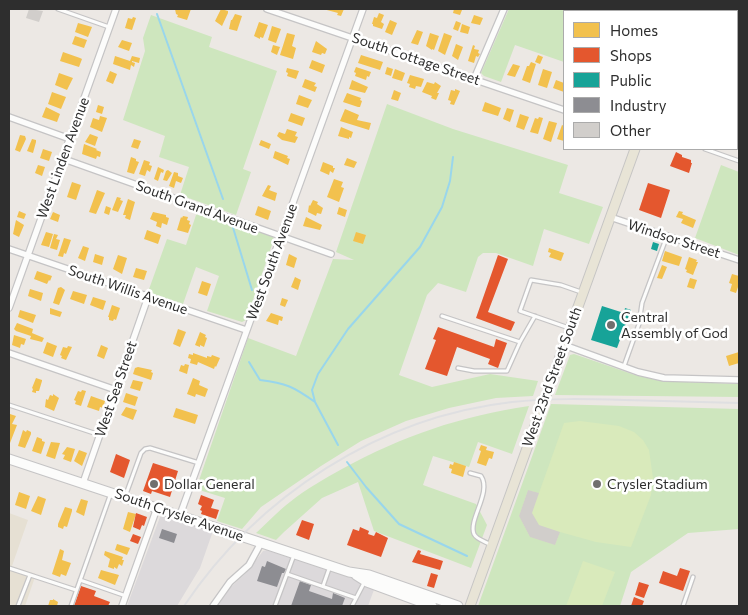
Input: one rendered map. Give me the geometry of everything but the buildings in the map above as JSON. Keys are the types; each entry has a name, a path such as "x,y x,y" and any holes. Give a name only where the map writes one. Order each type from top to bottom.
{"main road":[{"name":"West 23rd Street South","path":"470,606 635,150"},
{"name":"South Crysler Avenue","path":"9,459 349,572 413,603 432,606"},
{"name":"South Crysler Avenue","path":"349,572 369,575 458,606"}],"street":[{"name":"West Linden Avenue","path":"9,308 64,159 116,9"},
{"name":"South Cottage Street","path":"267,9 563,110"},
{"name":"West South Avenue","path":"180,515 363,9"},
{"path":"474,79 504,9"},
{"path":"9,117 70,139"},
{"name":"South Grand Avenue","path":"64,159 331,254"},
{"name":"Windsor Street","path":"610,217 739,260"},
{"name":"South Willis Avenue","path":"9,250 246,330"},
{"name":"West Sea Street","path":"83,483 147,300 144,295"},
{"path":"564,344 624,367 667,378 739,380"},
{"path":"9,353 116,390"},
{"path":"122,606 157,508"},
{"path":"213,606 230,582 249,565 261,543"}],"lane":[{"path":"58,9 110,27"},
{"path":"708,150 739,161"},
{"path":"624,367 639,324 642,303 667,236"},
{"path":"570,328 520,311 531,280 560,285 582,293"},
{"path":"442,316 520,342"},
{"path":"458,368 474,371 507,371 520,342 535,316"},
{"path":"9,405 100,435"},
{"path":"125,497 141,453 145,449 150,448 199,463"},
{"path":"470,473 481,476 484,485 474,533 476,537 492,545"},
{"path":"71,606 111,493"},
{"path":"275,606 294,554"},
{"path":"323,586 331,566"},
{"path":"9,568 76,590"},
{"path":"287,574 356,598"},
{"path":"18,606 30,575"},
{"path":"683,606 693,577"},
{"path":"80,580 126,596"},
{"path":"352,606 365,580"}],"shaded area":[{"path":"9,513 28,520 12,566 36,574 25,606 9,606"},
{"path":"165,515 213,531 200,568 177,606 127,606 160,517"},
{"path":"267,550 375,587 368,606 218,606 230,588 247,572 263,551"}],"green space":[{"path":"509,9 599,9 563,10 563,62 515,45 501,82 484,76 481,73"},
{"path":"151,15 212,37 209,47 277,71 243,169 251,172 236,215 180,195 189,167 159,157 165,136 123,120 145,51 143,38"},
{"path":"387,104 453,129 568,165 559,193 603,207 589,244 544,229 533,266 496,253 483,253 478,257 466,292 438,283 427,295 399,375 432,387 490,374 538,381 533,396 496,398 449,408 406,421 361,441 321,466 261,507 242,529 217,521 225,498 196,489 248,338 296,356 333,259 354,260 336,252"},
{"path":"721,165 739,172 739,255 695,238"},
{"path":"197,212 272,236 274,239 246,320 242,322 207,311 219,276 196,267 183,304 148,292 167,239 186,245"},
{"path":"574,354 635,375 661,381 739,384 739,397 555,395 570,355"},
{"path":"551,404 739,409 739,529 688,533 631,572 620,606 478,606"},
{"path":"529,406 512,454 478,442 469,467 433,456 423,485 476,504 487,525 471,568 374,531 358,482 322,498 276,540 256,533 296,497 364,457 432,429 480,415"},
{"name":"Crysler Stadium","path":"580,421 619,426 634,432 643,440 649,450 653,478 651,495 631,547 596,542 560,532 555,545 530,537 519,516 528,490 539,493 564,423"},
{"path":"583,561 615,572 602,606 566,606"}],"waterway":[{"path":"157,14 223,199"},
{"path":"338,445 315,402 312,390 318,374 348,329 420,247 442,207 450,181 453,157"},
{"path":"231,221 252,290"},
{"path":"249,362 260,380 289,386 315,402"},
{"path":"347,462 366,487 399,524 467,556"}],"railway":[{"path":"184,606 214,566 248,530 285,497 326,468 369,444 415,425 463,411 512,402 555,399 739,403"}],"place":[{"name":"Central Assembly of God","path":"611,325"},
{"name":"Dollar General","path":"154,484"},
{"name":"Crysler Stadium","path":"597,484"}]}
